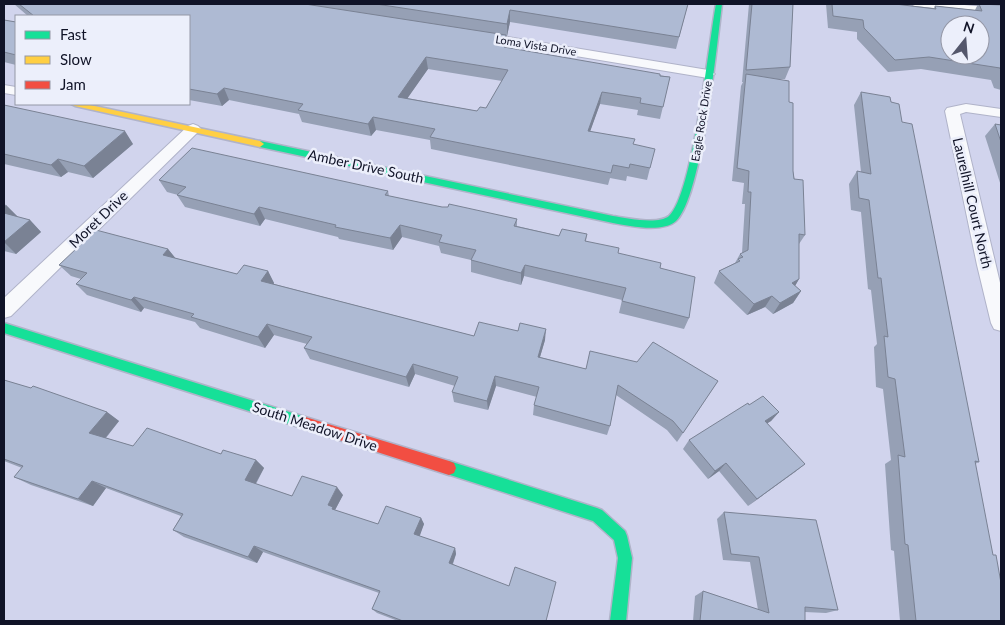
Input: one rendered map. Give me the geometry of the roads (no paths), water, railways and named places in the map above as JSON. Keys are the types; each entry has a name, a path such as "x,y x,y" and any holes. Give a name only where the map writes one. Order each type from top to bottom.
{"street":[{"name":"Eagle Rock Drive","path":"658,222 666,222 675,218 680,211 691,180 719,4"},
{"path":"922,4 1001,12"},
{"name":"Loma Vista Drive","path":"464,34 708,74"},
{"name":"Amber Drive South","path":"79,105 595,216 636,222 658,222"},
{"name":"Laurelhill Court North","path":"1001,113 966,108 952,111 994,267 1001,323"},
{"name":"Moret Drive","path":"4,310 193,129"},
{"name":"South Meadow Drive","path":"4,328 597,515 620,536 625,558 618,621"}]}
